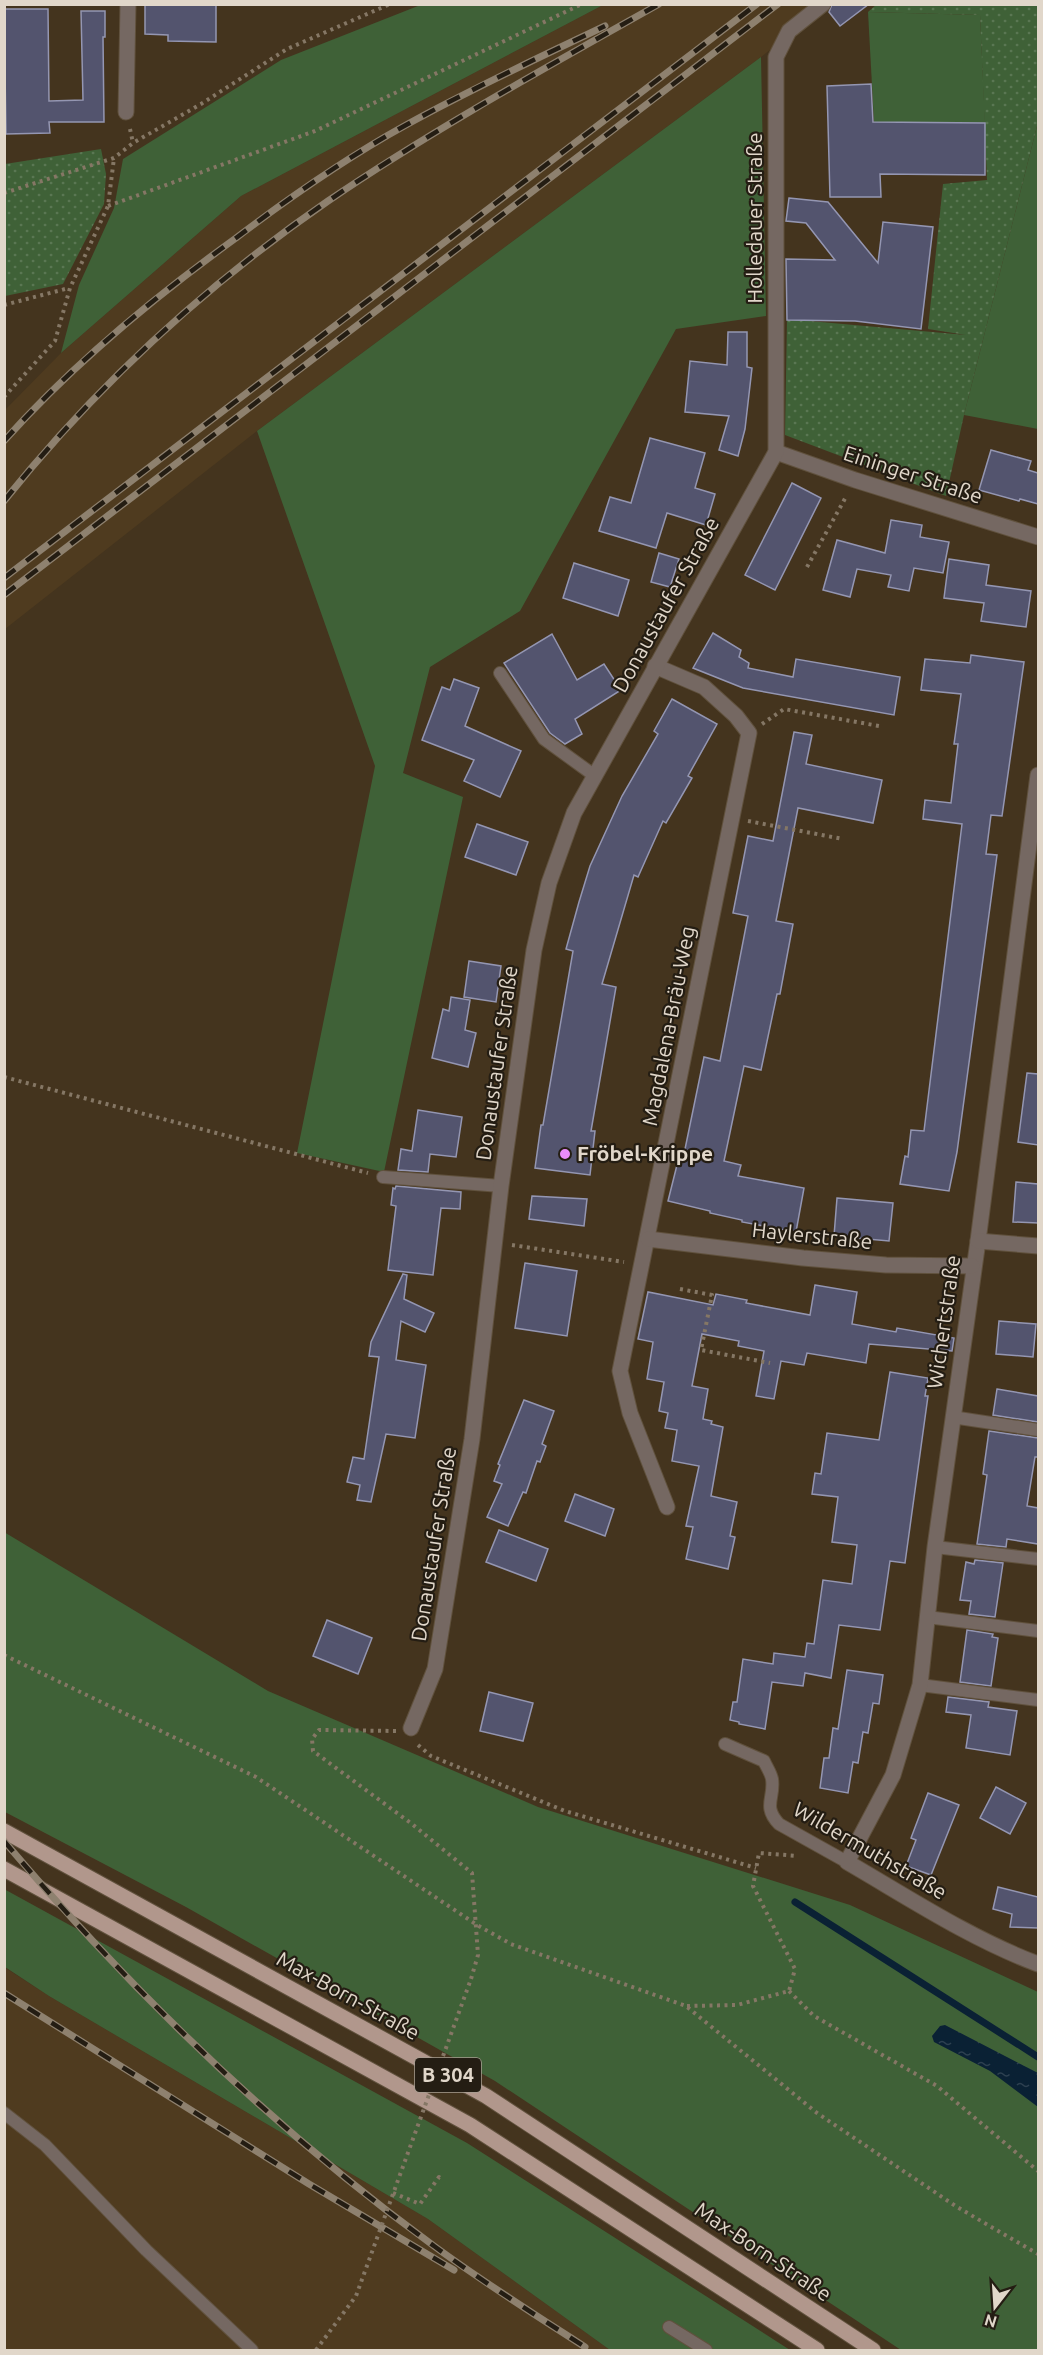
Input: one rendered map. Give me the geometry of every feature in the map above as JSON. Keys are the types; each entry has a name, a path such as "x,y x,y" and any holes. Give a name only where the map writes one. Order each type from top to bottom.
{"main road":[{"name":"Max-Born-Straße","path":"4,1831 486,2096 873,2350"},
{"name":"B 304","path":"4,1869 470,2125 818,2350"}],"street":[{"path":"126,112 128,4"},
{"name":"Holledauer Straße","path":"776,452 776,57 789,31 823,4"},
{"name":"Eininger Straße","path":"776,452 855,480 1038,537"},
{"name":"Donaustaufer Straße","path":"411,1728 435,1669 472,1440 501,1186 534,950 549,883 574,813 776,452"},
{"path":"655,666 704,687 736,716 748,733"},
{"name":"Magdalena-Bräu-Weg","path":"667,1507 630,1413 620,1371 733,818 748,733"},
{"name":"Wichertstraße","path":"847,1863 893,1774 920,1685 935,1546 972,1266 978,1241 1038,775"},
{"name":"Haylerstraße","path":"648,1239 863,1263 972,1266"},
{"path":"978,1241 1038,1246"},
{"name":"Wildermuthstraße","path":"847,1863 954,1924 1017,1956 1038,1964"}],"lane":[{"path":"500,673 544,739 595,776"},
{"path":"383,1177 501,1186"},
{"path":"952,1417 1038,1430"},
{"path":"935,1546 1038,1559"},
{"path":"927,1617 1038,1631"},
{"path":"920,1685 1038,1700"},
{"name":"Wildermuthstraße","path":"725,1743 764,1761 772,1778 769,1804 771,1816 779,1824 847,1863"},
{"path":"4,2114 45,2145 146,2250 252,2350"},
{"path":"669,2327 706,2350"}],"path":[{"path":"4,193 42,183 114,158 133,143 201,104 287,49 390,4"},
{"path":"108,206 315,131 582,4"},
{"path":"4,397 55,341 70,288 108,206 114,158"},
{"path":"4,305 70,288"},
{"path":"807,567 855,480"},
{"path":"748,733 784,709 879,726"},
{"path":"733,818 843,838"},
{"path":"4,1077 383,1177"},
{"path":"495,1243 642,1265"},
{"path":"680,1289 712,1295 701,1350 770,1363"},
{"path":"4,1655 256,1777 477,1924 511,1944 686,2006 817,2113 957,2207 1038,2254"},
{"path":"316,2350 356,2296 478,1955 472,1873 412,1824 313,1751 312,1739 319,1730 390,1732 411,1728 414,1742 431,1756 565,1811 756,1868"},
{"path":"789,1991 795,1969 753,1886 759,1853 801,1856"},
{"path":"686,2006 736,2005 789,1991"},
{"path":"789,1991 814,2016 937,2086 1038,2171"},
{"path":"393,2193 420,2204 438,2177 441,2179"}],"shaded area":[{"path":"603,5 826,5 761,57 257,431 5,629 5,410 61,353 241,196"},
{"path":"4,1967 49,1996 428,2219 610,2350 5,2350"}],"green space":[{"path":"423,4 603,5 241,196 61,353 79,285 114,208 123,159 281,60"},
{"path":"877,4 1038,5 1038,122 964,415 946,496 785,435 787,319 966,335 928,329 943,184 987,180 980,15 868,12"},
{"path":"868,12 980,15 985,123 874,122"},
{"path":"761,57 766,316 676,329 520,611 430,667 403,773 463,797 384,1172 297,1153 375,766 257,431"},
{"path":"1038,122 1038,429 964,415"},
{"path":"101,149 106,174 104,204 63,284 5,296 5,164"},
{"path":"4,1532 268,1691 538,1807 850,1905 1038,1992 1038,2350 901,2350 495,2081 186,1907 5,1812"},
{"path":"4,1889 467,2143 790,2350 610,2350 428,2219 49,1996 5,1967"}],"water":[{"path":"945,2025 1038,2073 1038,2107 990,2071 934,2042 932,2036 940,2026"}],"building":[{"path":"145,4 216,4 216,42 168,41 168,35 145,34"},
{"path":"832,4 869,4 840,26 829,12"},
{"path":"4,9 48,9 49,101 83,100 81,11 105,11 104,122 49,122 50,133 6,134"},
{"path":"871,84 873,122 985,123 985,175 880,174 881,197 830,197 827,86"},
{"path":"789,198 828,202 878,263 883,222 933,227 921,329 855,321 787,320 786,259 835,260 806,223 786,221"},
{"path":"728,332 747,332 747,367 752,368 745,429 738,456 719,450 729,416 685,412 690,361 727,365"},
{"path":"650,438 705,453 695,488 715,494 706,525 667,513 656,548 599,531 610,497 631,503"},
{"path":"991,450 1031,461 1028,470 1038,473 1038,504 979,490"},
{"path":"792,483 821,498 775,590 745,575"},
{"path":"891,520 922,525 920,537 949,542 943,573 914,568 909,591 888,587 891,575 857,569 850,597 823,590 837,540 885,553"},
{"path":"659,553 679,559 670,587 651,582"},
{"path":"949,559 989,565 986,585 1031,591 1026,627 981,621 984,603 944,598"},
{"path":"574,563 629,580 618,616 563,598"},
{"path":"713,633 741,650 739,657 749,663 748,668 793,677 796,659 900,677 894,715 743,688 693,668"},
{"path":"552,634 577,680 604,664 621,690 575,719 582,734 565,744 550,733 504,663"},
{"path":"971,655 1024,662 1002,816 991,815 986,854 997,855 957,1152 949,1191 900,1184 905,1156 908,1157 911,1130 924,1131 962,824 923,819 925,800 951,803 958,744 954,744 961,694 921,690 925,659 970,663"},
{"path":"454,679 479,688 465,726 521,751 500,797 464,781 474,760 422,740 442,687 450,690"},
{"path":"672,699 717,724 688,776 692,778 666,823 663,821 638,877 634,875 602,984 616,987 591,1131 595,1131 590,1175 535,1168 573,951 566,949 579,902 590,866 622,796 658,734 654,731"},
{"path":"794,732 812,735 806,764 882,780 873,823 798,808 776,921 793,924 780,994 777,994 761,1070 744,1066 724,1161 741,1165 738,1176 804,1188 796,1232 742,1222 742,1220 668,1201 680,1153 684,1154 704,1057 720,1061 748,916 733,913 748,836 773,841"},
{"path":"477,824 528,842 516,875 465,857"},
{"path":"469,961 501,966 496,1002 464,997"},
{"path":"451,997 470,1000 465,1030 476,1033 468,1067 432,1058 443,1009 449,1011"},
{"path":"1027,1073 1038,1074 1038,1145 1018,1142"},
{"path":"418,1110 462,1117 456,1157 430,1154 428,1172 398,1170 401,1149 412,1151"},
{"path":"1016,1182 1038,1184 1038,1223 1013,1222"},
{"path":"396,1186 461,1192 460,1209 441,1208 433,1275 388,1270 396,1206 391,1205 393,1188 395,1189"},
{"path":"532,1196 587,1199 584,1226 529,1219"},
{"path":"837,1198 893,1203 889,1241 834,1236"},
{"path":"525,1263 577,1271 567,1336 515,1328"},
{"path":"403,1274 407,1275 404,1299 434,1313 425,1332 401,1321 396,1360 426,1365 415,1438 386,1434 371,1502 357,1500 360,1485 347,1482 353,1457 364,1459 379,1357 369,1356 371,1342"},
{"path":"815,1285 857,1292 852,1324 896,1332 897,1328 954,1338 952,1351 869,1344 866,1363 807,1353 804,1365 781,1361 774,1399 756,1396 764,1351 738,1346 739,1341 702,1334 692,1386 708,1389 703,1419 723,1427 711,1496 737,1502 730,1536 735,1537 728,1569 686,1559 693,1527 686,1526 699,1466 672,1461 677,1430 665,1428 668,1413 659,1411 664,1382 647,1379 653,1342 638,1339 648,1292 713,1305 716,1294 747,1300 746,1303 810,1315"},
{"path":"999,1321 1036,1324 1033,1357 996,1354"},
{"path":"890,1372 928,1378 925,1396 928,1396 905,1563 890,1561 880,1630 839,1625 831,1678 805,1673 803,1686 772,1682 765,1729 739,1724 739,1722 730,1720 733,1702 737,1702 743,1659 773,1664 774,1653 805,1657 807,1643 814,1644 823,1580 852,1584 857,1545 832,1542 838,1497 812,1494 815,1473 821,1474 827,1433 879,1440"},
{"path":"997,1389 1038,1396 1038,1422 993,1415"},
{"path":"524,1400 554,1411 542,1444 546,1446 540,1462 537,1461 526,1493 523,1492 508,1526 487,1517 502,1484 494,1481 500,1465 498,1464"},
{"path":"989,1431 1038,1438 1038,1457 1035,1457 1027,1506 1038,1508 1038,1544 1007,1539 1006,1547 977,1544 987,1475 983,1474"},
{"path":"575,1494 614,1509 605,1536 565,1521"},
{"path":"499,1530 548,1549 536,1581 486,1562"},
{"path":"975,1560 1003,1563 995,1617 969,1614 971,1601 960,1600 966,1562 974,1564"},
{"path":"327,1620 372,1638 358,1674 313,1656"},
{"path":"967,1630 993,1634 992,1637 998,1638 991,1686 960,1682"},
{"path":"847,1670 883,1675 879,1704 873,1703 868,1733 863,1732 858,1763 853,1762 848,1793 820,1788 824,1758 829,1758 833,1728 838,1729"},
{"path":"489,1692 533,1703 523,1741 480,1731"},
{"path":"948,1697 989,1702 988,1707 1017,1711 1010,1755 966,1748 971,1715 946,1712"},
{"path":"996,1787 1026,1803 1010,1834 980,1818"},
{"path":"928,1793 959,1805 931,1875 906,1866 916,1840 911,1838"},
{"path":"998,1887 1038,1897 1038,1928 1010,1927 1012,1914 993,1909"}],"waterway":[{"path":"795,1902 1038,2057"}],"railway":[{"path":"4,501 40,458 115,377 196,302 283,233 368,174 450,124 659,4"},
{"path":"4,578 757,4"},
{"path":"4,595 778,4"},
{"path":"4,441 58,385 144,308 298,193 340,164 406,125 480,86 605,26"},
{"path":"4,1841 52,1897 154,2004 207,2056 318,2155 434,2246 585,2347"},
{"path":"4,1993 309,2184 454,2270"}],"place":[{"name":"Fröbel-Krippe","path":"565,1154"}]}
